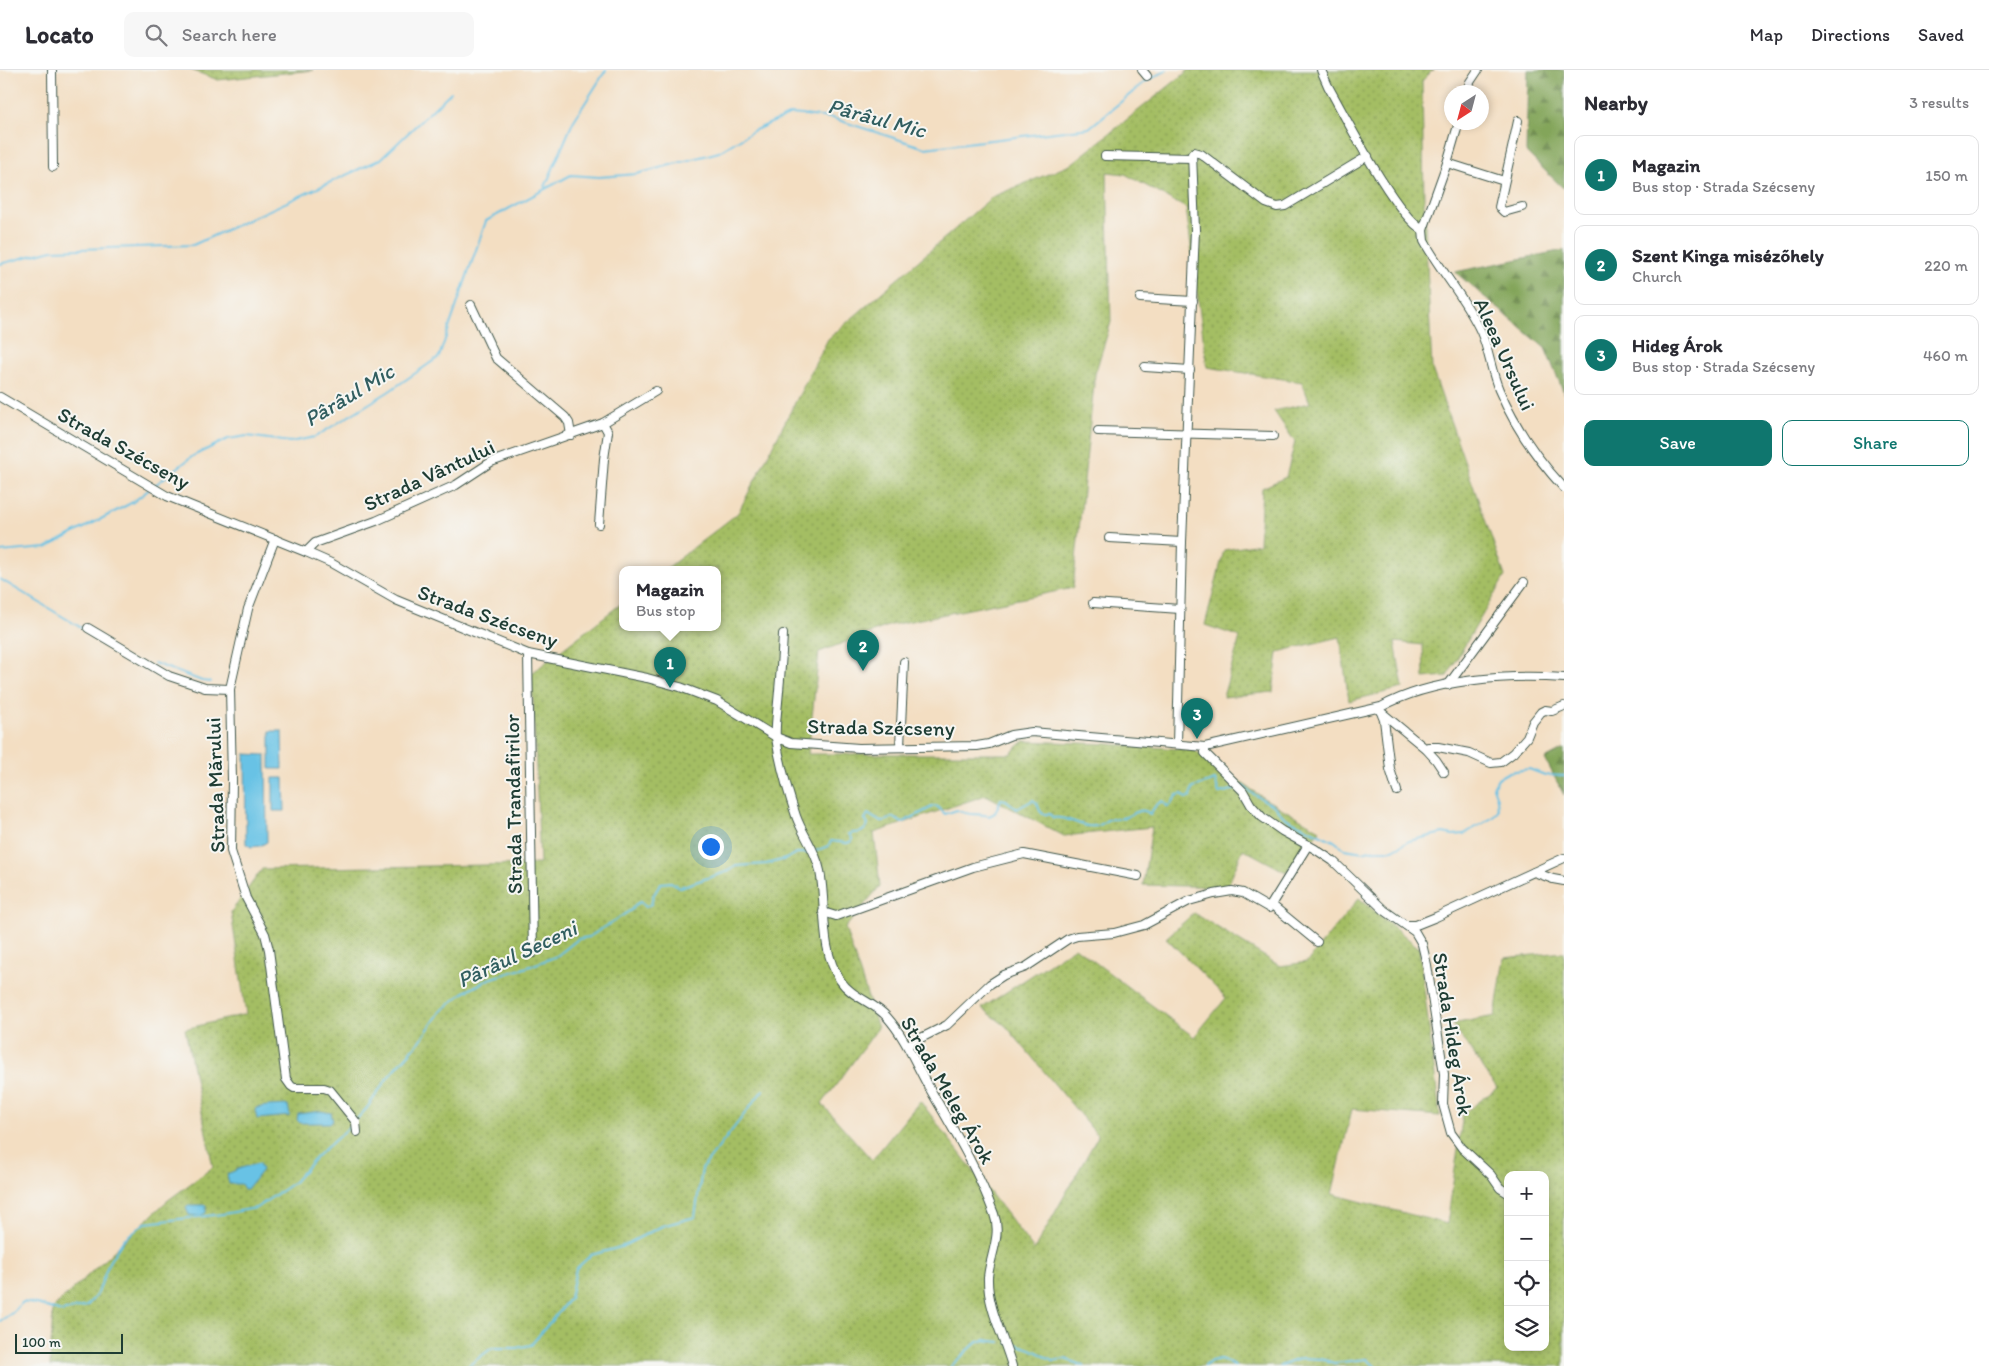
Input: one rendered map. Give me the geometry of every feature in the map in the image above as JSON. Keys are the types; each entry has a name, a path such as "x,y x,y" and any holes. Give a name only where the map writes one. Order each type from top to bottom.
{"street":[{"path":"52,70 53,167"},
{"name":"Aleea Ursului","path":"1321,70 1328,86 1368,156 1402,210 1411,221 1423,230 1424,242 1464,302 1480,331 1498,389 1506,404 1538,456 1564,488"},
{"path":"1469,85 1478,70"},
{"path":"1518,121 1499,204 1500,209 1505,212 1522,207"},
{"path":"1423,230 1447,163 1456,130"},
{"path":"1177,744 1182,542 1195,230 1192,158 1194,152 1200,154 1248,191 1276,207 1285,206 1368,156"},
{"path":"1105,156 1192,158"},
{"path":"1447,163 1504,181"},
{"path":"1140,298 1193,301"},
{"path":"471,305 496,358 565,417 569,423 570,435"},
{"path":"1145,367 1190,370"},
{"name":"Strada Vântului","path":"306,552 315,543 376,521 456,485 491,462 603,423 656,391"},
{"name":"Strada Szécseny","path":"0,397 167,496 331,563 396,600 528,654 647,678 680,687 717,701 776,737 799,744 859,748 982,746 1011,735 1032,732 1205,747 1381,709 1396,698 1448,685 1495,678 1564,678"},
{"path":"600,524 604,459 608,432 603,423"},
{"path":"1098,431 1273,436"},
{"path":"1109,538 1182,542"},
{"name":"Strada Mărului","path":"275,539 248,609 230,689 231,851 246,898 265,934 269,950 286,1079 294,1088 324,1088 330,1090 355,1121 358,1132"},
{"path":"1448,685 1524,582"},
{"path":"1093,603 1180,609"},
{"path":"88,628 169,676 205,688 230,689"},
{"name":"Strada Meleg Árok","path":"783,634 776,737 796,816 803,834 815,852 820,872 824,929 830,958 839,978 852,994 874,1006 887,1016 906,1045 968,1153 994,1214 997,1234 988,1277 992,1304 1012,1366"},
{"name":"Strada Trandafirilor","path":"528,654 534,952"},
{"path":"900,746 904,662"},
{"path":"1426,749 1428,747 1450,748 1473,754 1491,763 1501,762 1513,753 1527,737 1533,722 1541,712 1545,710 1552,711 1564,706"},
{"path":"1381,709 1426,749 1444,772"},
{"path":"1381,709 1390,769 1397,791"},
{"name":"Strada Hideg Árok","path":"1205,747 1205,753 1240,788 1251,805 1262,817 1333,861 1384,910 1415,932 1422,944 1425,958 1444,1074 1443,1104 1451,1133 1462,1148 1491,1175 1504,1190"},
{"path":"906,1045 930,1035 953,1021 990,984 1004,975 1026,967 1068,939 1077,936 1114,933 1144,925 1189,901 1232,891 1243,893 1269,908 1308,845"},
{"path":"823,912 836,916 973,867 1024,854 1138,876"},
{"path":"1406,925 1416,925 1564,858"},
{"path":"1534,872 1564,881"},
{"path":"1272,905 1317,942"}],"green space":[{"path":"191,70 313,70 218,80"},
{"path":"1189,70 1433,70 1422,81 1424,202 1432,369 1505,576 1447,676 1424,678 1423,645 1395,642 1403,688 1349,701 1340,637 1278,652 1273,692 1223,697 1240,637 1205,625 1224,550 1259,544 1262,488 1286,477 1295,442 1274,411 1310,403 1302,382 1207,367 1186,208 1125,174 1107,172 1111,322 1095,374 1073,588 891,625 819,652 808,754 1010,754 1024,741 1194,750 1265,799 1320,830 1286,872 1243,849 1227,887 1143,885 1152,827 1064,836 986,795 874,833 880,886 845,928 878,1028 822,1104 872,1160 920,1101 1034,1250 1098,1136 1006,1026 982,1008 1075,947 1194,1037 1226,998 1166,938 1194,913 1280,966 1307,962 1359,898 1419,948 1440,1116 1352,1109 1332,1194 1447,1224 1463,1114 1497,1088 1452,1024 1495,1016 1504,958 1564,952 1564,1366 50,1366 53,1308 167,1201 213,1167 185,1029 246,1014 231,912 262,869 540,864 532,673 619,605 619,631 721,631 721,566 670,566 738,513 828,339 992,197 1070,165"},
{"path":"1528,70 1564,70 1564,189 1526,152"},
{"path":"1564,250 1564,393 1545,348 1455,272"},
{"path":"1564,749 1564,795 1545,759"}],"water":[{"path":"270,731 282,731 283,769 270,769"},
{"path":"245,754 266,755 267,842 260,846 251,847 246,844"},
{"path":"273,778 284,778 285,811 273,811"},
{"path":"288,1105 290,1116 257,1119 256,1108"},
{"path":"321,1111 331,1113 333,1121 330,1123 300,1123 297,1120 298,1114"},
{"path":"259,1163 262,1170 247,1189 244,1189 241,1184 229,1184 227,1174"},
{"path":"188,1205 206,1205 206,1213 199,1216 189,1215 186,1208"}],"waterway":[{"name":"Pârâul Mic","path":"545,187 573,122 606,70"},
{"name":"Pârâul Mic","path":"155,485 193,456 228,439 247,436 290,442 315,437 388,392 439,357 486,221 571,175 599,177 637,174 719,152 753,131 791,114 832,118 925,148 1089,128 1145,82 1167,70"},
{"path":"0,264 52,250 193,245 381,159 451,92"},
{"name":"Pârâul Mic","path":"0,552 46,548 133,502 151,488"},
{"path":"0,579 85,630"},
{"path":"154,663 202,681 211,682"},
{"name":"Pârâul Seceni","path":"1243,786 1274,806 1285,818 1334,841 1345,849 1363,852 1370,850 1393,850 1409,841 1443,833 1453,835 1464,834 1492,818 1498,811 1497,798 1493,787 1498,778 1509,772 1529,769 1545,775 1564,776"},
{"name":"Pârâul Seceni","path":"816,851 828,846 831,841 847,843 852,841 849,834 861,832 866,828 868,825 865,819 868,814 880,821 893,817 902,823 934,806 938,807 945,814 957,810 989,816 995,813 1001,799 1006,800 1017,809 1033,800 1037,803 1043,814 1050,814 1053,818 1065,819 1082,825 1094,826 1100,825 1109,819 1124,818 1138,811 1150,814 1156,805 1162,801 1167,806 1170,805 1177,795 1182,794 1186,798 1190,797 1192,789 1215,780 1219,793 1237,789"},
{"name":"Pârâul Seceni","path":"357,1119 389,1076 420,1041 440,1012 463,993 489,979 557,956 578,939 589,937 631,910 636,904 641,902 646,907 651,904 653,896 661,883 671,882 680,887 729,871 736,866 766,864 786,859 797,853 811,853"},
{"path":"468,1366 492,1348 516,1348 531,1345 570,1298 576,1269 591,1255 621,1247 662,1226 695,1217 702,1169 763,1090"},
{"name":"Pârâul Seceni","path":"0,1321 23,1302 37,1304 61,1312 87,1306 98,1293 109,1262 124,1239 145,1223 223,1214 256,1208 293,1183 316,1157 354,1123"},
{"path":"951,1366 976,1343 984,1340 1000,1342"},
{"path":"1008,1343 1031,1349 1052,1361 1065,1359 1084,1366"},
{"path":"1280,1366 1302,1358 1321,1359 1334,1363 1367,1359 1375,1366"},
{"path":"1205,1366 1211,1361 1221,1359 1235,1366"}],"place":[{"name":"Szent Kinga misézőhely","path":"863,671"},
{"name":"Magazin","path":"670,688"},
{"name":"Hideg Árok","path":"1197,739"}]}
